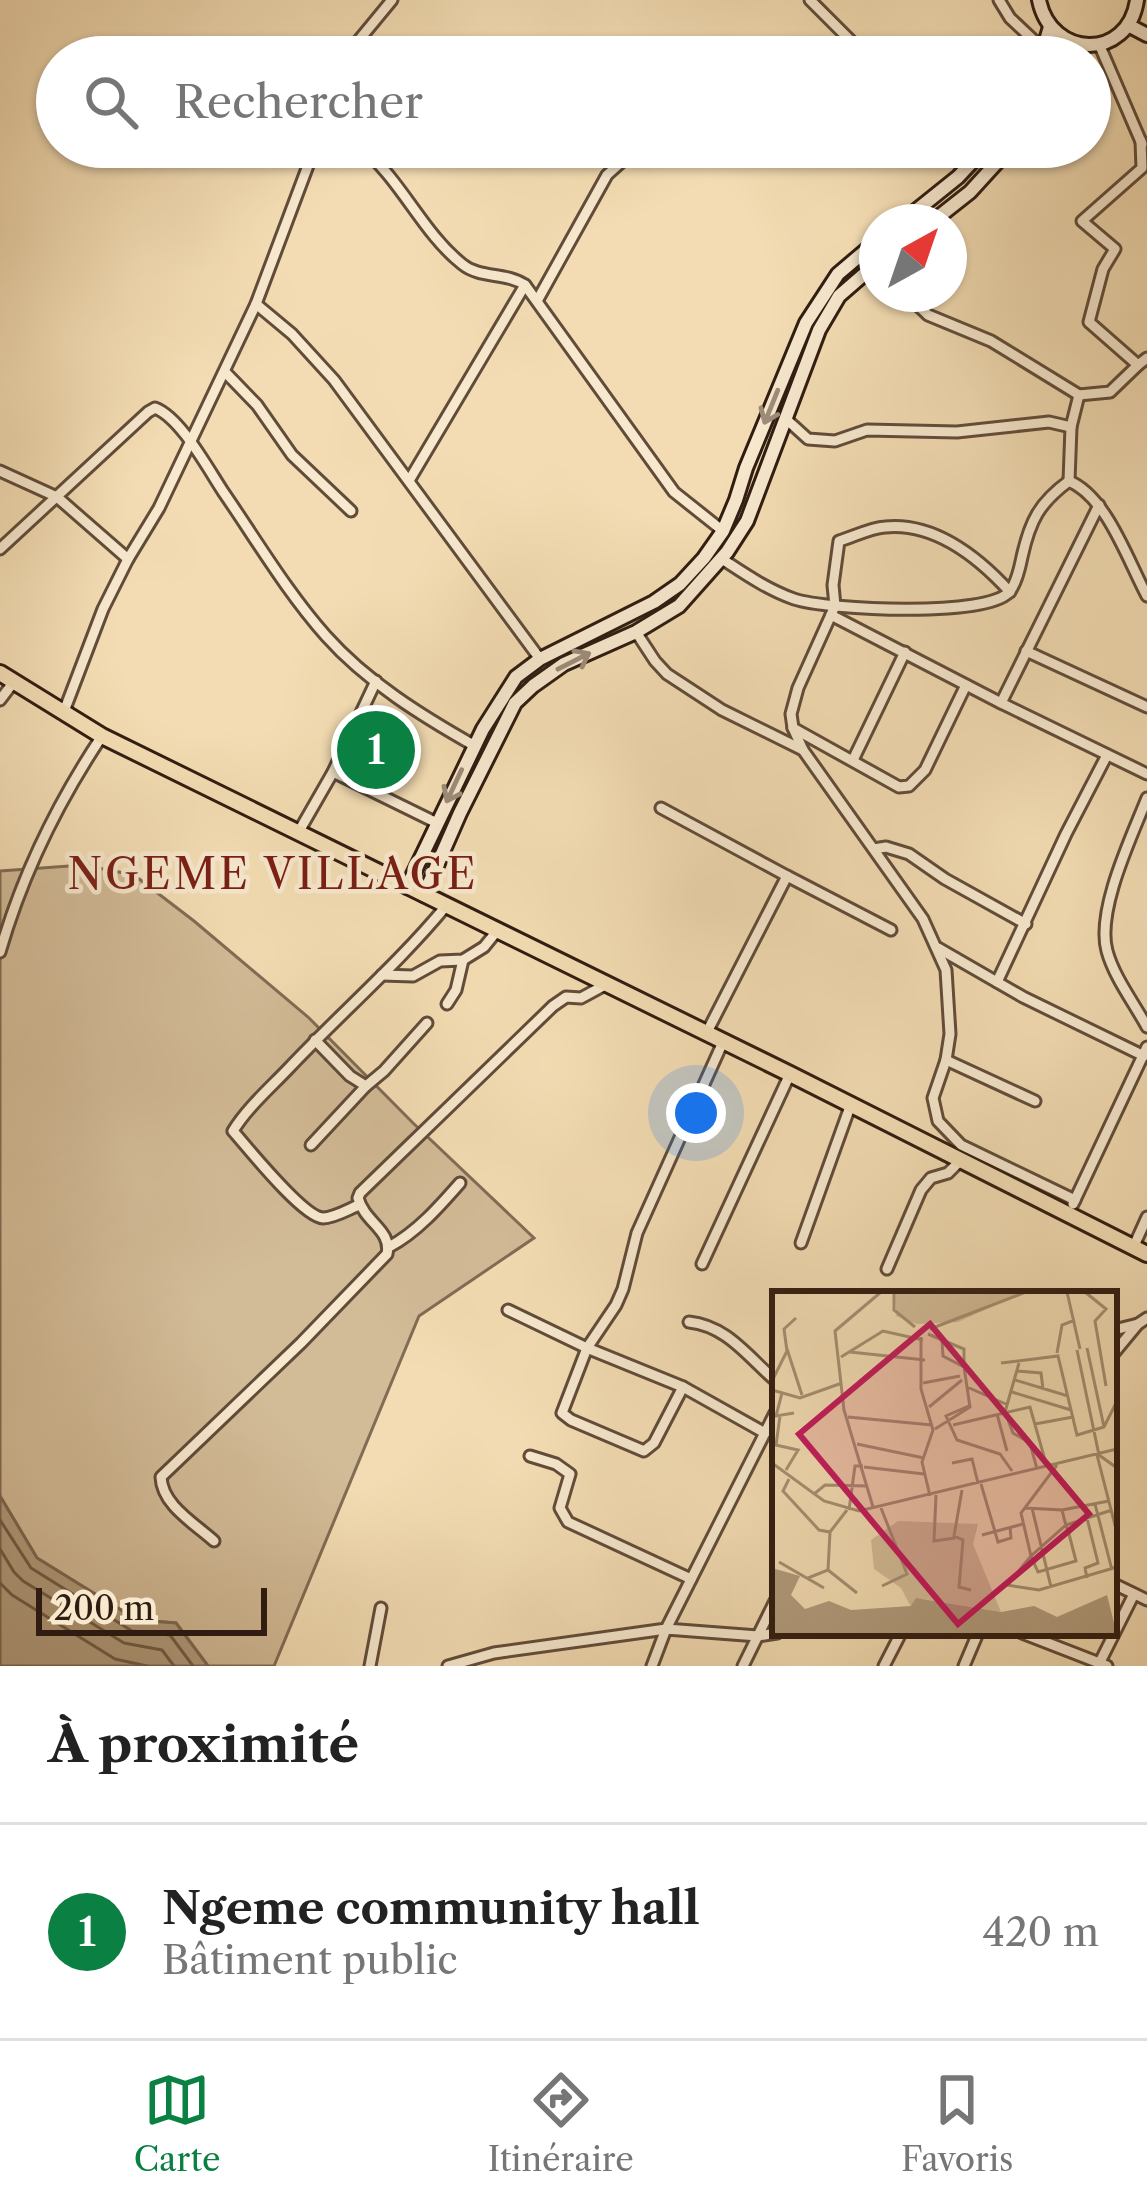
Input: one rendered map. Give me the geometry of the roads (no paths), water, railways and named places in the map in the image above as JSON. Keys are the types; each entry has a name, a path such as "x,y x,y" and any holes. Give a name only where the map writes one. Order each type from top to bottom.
{"highway":[{"path":"6,678 103,736 604,985 961,1160 1072,1207 1140,1251"}],"main road":[{"path":"1039,0 1050,27 1061,36"},
{"path":"1111,39 1129,25 1137,0"},
{"path":"1129,25 1147,35"},
{"path":"1047,36 1050,27"},
{"path":"923,204 966,168"},
{"path":"955,204 992,168"},
{"path":"407,886 475,746 516,677 540,659 654,602 680,584 704,558 723,530 806,323 838,274 859,256"},
{"path":"424,895 515,704 564,664 680,606 722,560 747,521 819,330 839,296 859,281"}],"street":[{"path":"362,36 392,0"},
{"path":"810,0 845,36"},
{"path":"999,0 1026,36"},
{"path":"1111,72 1147,154"},
{"path":"925,312 991,341 1078,395 1110,392 1143,362 1089,322 1103,269 1115,249 1082,221 1142,168 1141,141"},
{"path":"63,714 103,609 159,508 256,304 307,168"},
{"path":"383,168 456,259 471,271 525,285 674,492 723,530"},
{"path":"537,302 615,168"},
{"path":"410,479 525,285"},
{"path":"256,304 292,334 334,380 540,659"},
{"path":"225,372 257,405 278,440 351,511"},
{"path":"833,611 977,605 998,601 1010,592 1028,528 1040,508 1069,482 1078,395"},
{"path":"0,549 154,408 164,412 329,640 376,681 475,746"},
{"path":"786,419 808,440 835,441 867,430 957,432 1049,422 1071,428"},
{"path":"0,471 57,497 128,560"},
{"path":"1069,482 1083,487 1099,505 1147,596"},
{"path":"1001,703 1099,505"},
{"path":"938,948 997,982 1145,1051 1072,1207 961,1145 944,1130 934,1112 933,1098 950,1034 946,970 938,948 923,919 803,750 791,714 833,611 839,541 886,526 923,531 955,544 1010,592"},
{"path":"722,560 761,584 833,611 966,685 1147,774"},
{"path":"635,632 667,674 722,710 803,750"},
{"path":"1026,651 1147,707"},
{"path":"853,760 904,652"},
{"path":"0,700 6,678"},
{"path":"298,832 376,681"},
{"path":"793,728 899,787 909,786 925,770 966,685"},
{"path":"0,952 34,860 103,736"},
{"path":"997,982 1107,754"},
{"path":"333,772 437,823"},
{"path":"1147,798 1104,919 1108,955 1147,1027"},
{"path":"662,808 891,930"},
{"path":"874,849 886,847 909,854 1026,923"},
{"path":"706,1034 788,876"},
{"path":"359,1205 326,1219 314,1215 233,1131 446,906"},
{"path":"382,975 413,976 440,961 463,960 484,947 497,931"},
{"path":"447,1004 463,960"},
{"path":"214,1541 169,1501 161,1491 161,1477 387,1254 388,1238 365,1216 360,1193 553,1006 604,985"},
{"path":"311,1145 427,1023"},
{"path":"315,1040 366,1086"},
{"path":"683,1387 654,1443 644,1451 562,1413 587,1348 616,1305 637,1233 723,1042"},
{"path":"946,1060 1035,1101"},
{"path":"702,1264 790,1074"},
{"path":"802,1243 851,1105"},
{"path":"887,1269 921,1190 961,1160"},
{"path":"389,1246 403,1240 460,1184"},
{"path":"1140,1251 1147,1217"},
{"path":"508,1310 683,1387 765,1433"},
{"path":"1117,1350 1143,1321"},
{"path":"688,1322 706,1324 733,1339 772,1377"},
{"path":"652,1666 772,1419"},
{"path":"530,1456 570,1474 560,1508 568,1522 691,1579"},
{"path":"1117,1586 1147,1600"},
{"path":"1117,1634 1134,1594"},
{"path":"743,1666 772,1607"},
{"path":"370,1666 381,1608"},
{"path":"448,1666 494,1653 666,1629 772,1634"},
{"path":"884,1666 899,1636"},
{"path":"964,1666 977,1636"},
{"path":"1030,1636 1104,1664 1116,1636"}],"water":[{"path":"0,1496 37,1558 137,1620 176,1623 208,1666 0,1666"}],"place":[{"name":"Ngeme community hall","path":"376,750"}],"district":[{"name":"NGEME VILLAGE","path":"273,874"}]}
